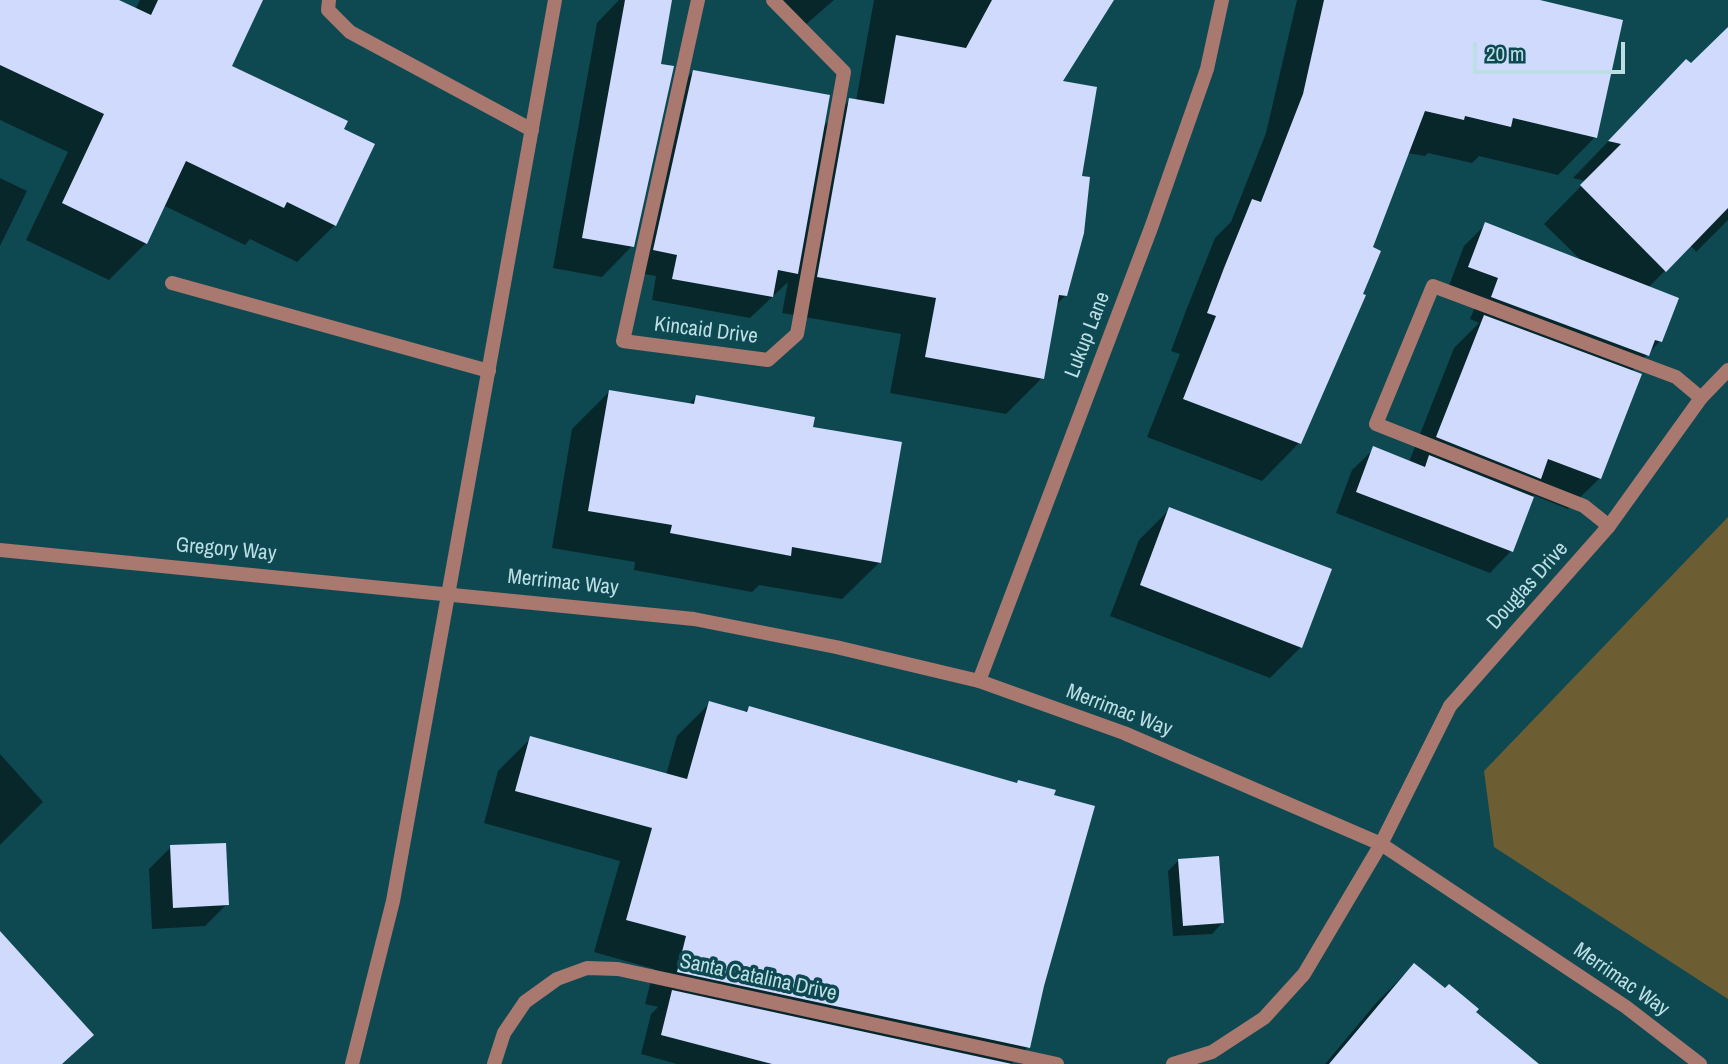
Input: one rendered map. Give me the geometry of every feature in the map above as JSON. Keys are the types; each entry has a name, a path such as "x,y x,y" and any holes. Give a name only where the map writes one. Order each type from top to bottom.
{"street":[{"path":"329,0 328,10 350,32 532,130"},
{"path":"352,1064 393,901 555,0"},
{"name":"Kincaid Drive","path":"698,0 623,341 768,360 797,334 844,72 773,0"},
{"name":"Lukup Lane","path":"979,681 1160,204 1207,69 1222,0"},
{"path":"172,283 489,371"},
{"path":"1609,526 1584,506 1376,424 1433,286 1676,377 1701,398"},
{"name":"Douglas Drive","path":"1381,844 1450,706 1609,526 1701,398 1728,370"},
{"name":"Gregory Way","path":"0,550 449,592"},
{"name":"Merrimac Way","path":"449,592 694,619 836,647 979,681 1124,733 1381,844 1626,1007 1700,1064"},
{"path":"1173,1064 1212,1052 1264,1018 1304,974 1381,844"},
{"name":"Santa Catalina Drive","path":"494,1064 504,1032 525,1002 556,979 587,968 597,968 631,971 1057,1064"}],"shaded area":[{"path":"1728,517 1728,999 1494,847 1484,771"}],"building":[{"path":"0,0 119,0 151,15 158,0 263,0 232,66 348,121 344,129 375,144 336,226 287,202 284,208 186,161 147,244 62,203 104,114 0,65"},
{"path":"625,0 672,0 661,64 674,66 634,247 582,238"},
{"path":"992,0 1114,0 1063,81 1097,87 1082,176 1090,177 1084,233 1067,296 1059,295 1044,379 925,357 936,298 817,277 849,98 884,104 896,35 966,48"},
{"path":"1324,0 1540,0 1623,20 1597,138 1513,118 1511,127 1465,116 1464,120 1425,111 1373,247 1381,251 1363,294 1366,295 1301,444 1183,399 1216,316 1207,313 1224,268 1252,199 1261,202 1303,94"},
{"path":"1728,27 1728,208 1666,272 1580,185 1621,144 1608,141 1686,59 1691,63"},
{"path":"693,70 830,95 798,274 778,270 773,297 672,279 677,255 653,250"},
{"path":"1485,222 1679,298 1662,342 1655,340 1649,356 1491,297 1498,278 1468,267"},
{"path":"1484,315 1642,374 1601,479 1548,459 1541,479 1436,437"},
{"path":"609,390 694,404 696,395 815,417 813,427 902,442 881,563 792,547 791,556 670,533 672,525 588,511"},
{"path":"1373,446 1425,467 1429,455 1534,497 1513,552 1356,492"},
{"path":"1169,507 1332,569 1302,648 1140,585"},
{"path":"709,701 747,712 749,706 1017,783 1018,780 1056,790 1054,795 1095,806 1044,986 1030,1048 677,972 686,936 626,920 652,828 515,791 530,736 687,779"},
{"path":"226,843 229,905 173,908 170,845"},
{"path":"1219,856 1224,923 1183,926 1178,859"},
{"path":"0,931 94,1035 62,1064 0,1064"},
{"path":"1414,963 1445,988 1449,984 1479,1009 1476,1012 1539,1064 1329,1064"},
{"path":"672,990 1012,1064 772,1064 661,1035"}]}
